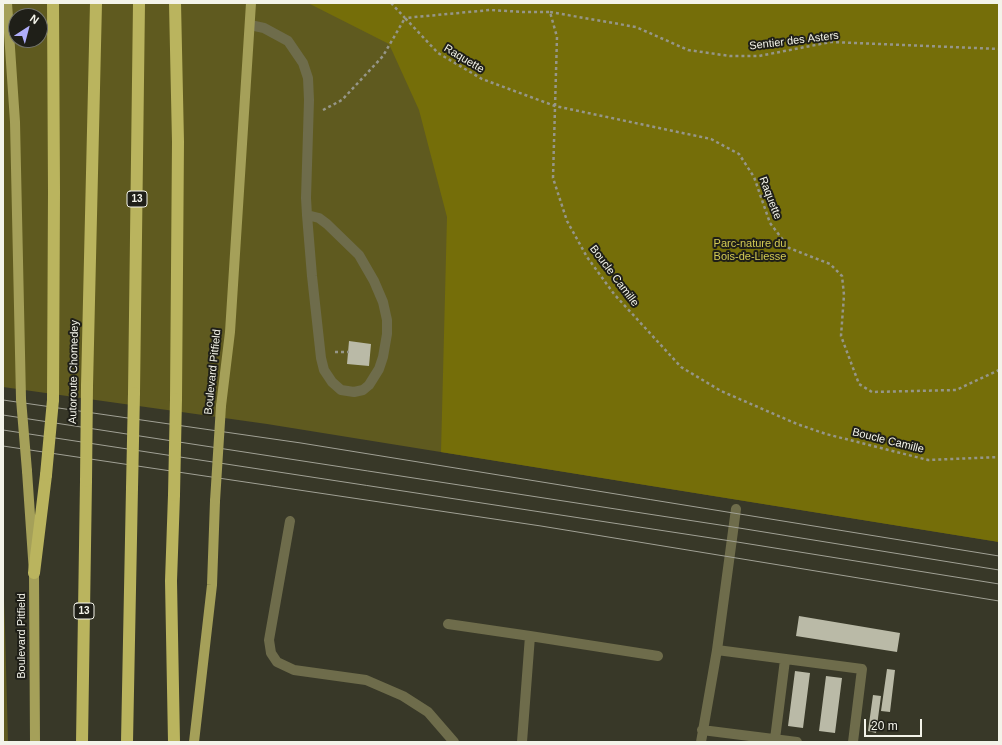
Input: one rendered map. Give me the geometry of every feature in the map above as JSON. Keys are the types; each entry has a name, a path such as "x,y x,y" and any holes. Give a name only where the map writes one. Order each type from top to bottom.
{"highway":[{"path":"174,742 172,581 176,399 178,142 175,3"},
{"name":"13","path":"127,742 134,393 139,4"},
{"name":"Autoroute Chomedey","path":"82,742 87,386 96,7"},
{"path":"34,573 46,475 53,380 53,8"}],"main road":[{"name":"Boulevard Pitfield","path":"194,742 212,585 215,501 221,406 230,332 251,3"},
{"name":"Boulevard Pitfield","path":"7,6 17,161 21,376 34,573 35,742"}],"lane":[{"path":"250,25 264,28 277,34 288,42 303,63 308,78 309,118 306,198 307,215 321,358 324,370 332,382 341,390 354,392 363,390 369,385 381,363 387,334 387,320 384,302 359,255 327,224 319,218 307,215"},
{"path":"701,742 717,650 736,509"},
{"path":"290,521 269,640 271,653 277,662 294,670 366,680 404,696 428,712 454,742"},
{"path":"448,624 658,656"},
{"path":"522,742 530,636"},
{"path":"717,650 862,669 853,742"},
{"path":"775,739 785,660"},
{"path":"702,730 797,742"}],"path":[{"path":"391,3 405,18"},
{"path":"405,18 490,10 550,12"},
{"name":"Sentier des Asters","path":"550,12 636,27 688,50 730,56 759,56 831,42 999,49"},
{"name":"Boucle Camille","path":"550,12 557,37 553,178 567,221 587,257 614,294 681,367 721,391 797,424 826,434 928,460 999,457"},
{"path":"309,118 342,100 383,56 405,18"},
{"name":"Raquette","path":"405,18 438,53 482,79 555,106 711,139 739,154 754,177 770,223 789,248 830,264 842,276 844,295 841,336 859,384 872,392 956,390 999,370"}],"green space":[{"name":"Parc-nature du Bois-de-Liesse","path":"3,3 999,3 999,542 267,424 3,387"},
{"name":"Parc-nature du Bois-de-Liesse","path":"308,3 999,3 999,542 441,452 447,217 419,110 389,44"},
{"path":"3,573 5,628 8,742 3,742"}],"building":[{"path":"349,341 371,344 369,366 347,364"},
{"path":"799,616 900,633 897,652 796,636"},
{"path":"887,669 895,670 890,712 881,711"},
{"path":"795,671 810,673 803,728 788,726"},
{"path":"826,676 842,678 835,733 819,731"},
{"path":"873,695 881,696 876,733 868,731"}],"tram line":[{"path":"3,400 301,443 999,556"},
{"path":"3,415 733,527 999,570"},
{"path":"3,430 731,541 999,584"},
{"path":"3,446 541,526 999,601"}]}
